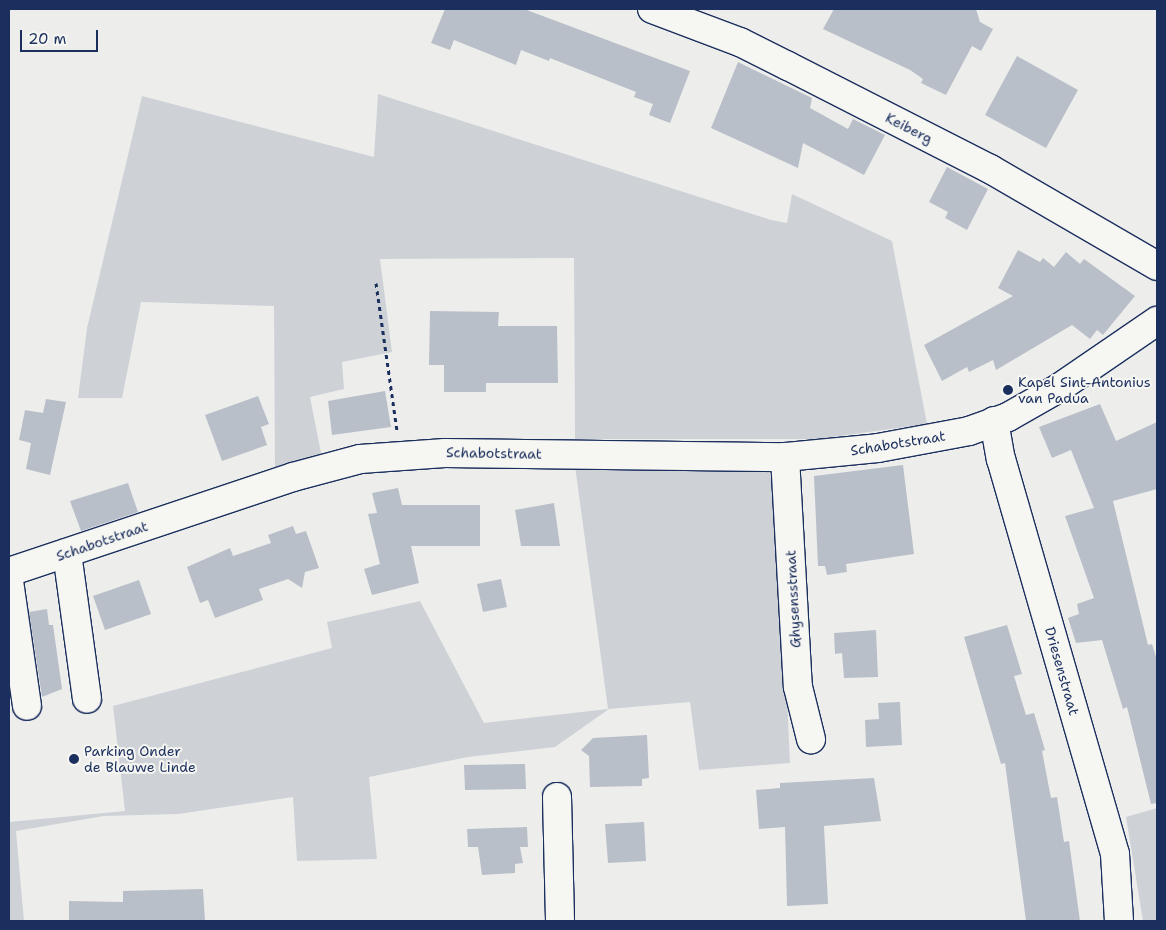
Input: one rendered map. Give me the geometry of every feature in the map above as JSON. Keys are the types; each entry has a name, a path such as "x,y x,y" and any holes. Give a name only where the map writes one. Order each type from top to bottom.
{"street":[{"name":"Keiberg","path":"652,9 740,42 990,169 1157,266"},
{"name":"Schabotstraat","path":"9,572 292,477 360,458 400,453 785,457 878,448 969,431 994,422 1059,388 1157,321"},
{"name":"Driesenstraat","path":"994,422 1004,469 1115,854 1119,921"},
{"name":"Ghysensstraat","path":"785,457 798,687 811,739"},
{"path":"67,553 87,699"},
{"path":"9,581 27,706"},
{"path":"557,797 560,921"}],"path":[{"path":"376,283 400,453"}],"shaded area":[{"path":"378,94 771,220 787,223 792,194 892,241 927,424 818,439 575,439 574,258 380,259 392,352 342,362 344,389 310,397 322,458 275,472 274,306 141,302 122,398 78,398 87,328 142,96 374,157"},
{"path":"575,466 762,467 777,480 790,763 699,770 690,702 609,709 555,747 468,757 369,777 377,859 297,861 293,797 178,814 104,816 16,831 24,921 9,921 9,822 125,811 113,706 332,648 327,622 420,601 484,723 608,709"},
{"path":"1157,808 1157,921 1143,921 1126,817"}],"building":[{"path":"445,9 524,9 690,71 670,123 649,115 653,104 634,97 636,92 550,58 549,61 521,50 516,65 454,40 450,50 431,43"},
{"path":"834,9 976,9 980,22 993,29 981,51 972,46 946,95 921,83 923,79 910,70 823,29"},
{"path":"1017,56 1078,90 1046,148 985,115"},
{"path":"738,62 812,98 810,108 848,129 853,119 885,135 864,175 803,143 798,168 711,128"},
{"path":"947,167 988,189 967,230 945,218 948,212 929,202"},
{"path":"1018,250 1040,262 1043,258 1054,267 1066,252 1080,264 1084,259 1135,296 1103,335 1097,330 1090,339 1072,325 996,370 993,360 969,372 967,367 942,381 924,345 1013,296 998,288"},
{"path":"430,311 499,312 498,326 557,326 558,383 486,383 486,392 444,392 444,365 429,365"},
{"path":"385,391 391,427 332,435 328,401"},
{"path":"258,396 269,424 261,427 267,445 222,461 205,415"},
{"path":"46,399 66,402 50,475 26,469 31,443 19,440 25,410 43,413"},
{"path":"1100,404 1116,441 1157,422 1157,489 1113,501 1148,645 1152,644 1157,660 1157,803 1151,804 1127,707 1123,709 1102,640 1076,643 1068,618 1079,614 1077,604 1094,598 1065,516 1094,508 1071,450 1052,458 1039,427"},
{"path":"903,465 914,554 846,564 847,572 827,575 825,566 818,566 814,476"},
{"path":"128,483 138,512 81,531 70,501"},
{"path":"398,488 402,505 480,505 480,546 411,546 419,583 372,595 364,569 380,564 368,514 377,513 372,493"},
{"path":"554,503 560,546 521,546 515,510"},
{"path":"293,526 296,534 306,531 319,568 305,572 302,588 288,579 259,589 263,600 215,618 208,600 200,603 187,567 230,548 233,556 271,543 268,535"},
{"path":"501,579 507,607 483,612 477,584"},
{"path":"139,580 151,614 105,630 93,596"},
{"path":"47,609 49,625 53,625 62,689 42,697 29,612"},
{"path":"1007,625 1022,674 1014,676 1026,715 1034,713 1045,750 1042,751 1051,798 1057,797 1064,842 1069,841 1080,921 1026,921 1005,763 1001,764 964,637"},
{"path":"876,630 878,677 844,678 842,653 835,654 834,633"},
{"path":"900,702 902,745 866,747 865,720 879,719 878,703"},
{"path":"647,735 649,778 642,779 642,786 590,787 589,756 581,750 593,738"},
{"path":"525,764 526,789 465,790 464,765"},
{"path":"874,778 881,821 824,826 828,904 787,906 785,827 759,829 756,790 780,788 780,783"},
{"path":"644,822 646,861 608,863 605,824"},
{"path":"527,827 528,847 520,847 523,863 515,864 515,873 482,875 478,847 468,847 467,829"},
{"path":"203,889 205,921 69,921 69,901 123,902 123,891"}],"place":[{"name":"Kapel Sint-Antonius van Padua","path":"1008,390"},
{"name":"Parking Onder de Blauwe Linde","path":"74,759"}]}
